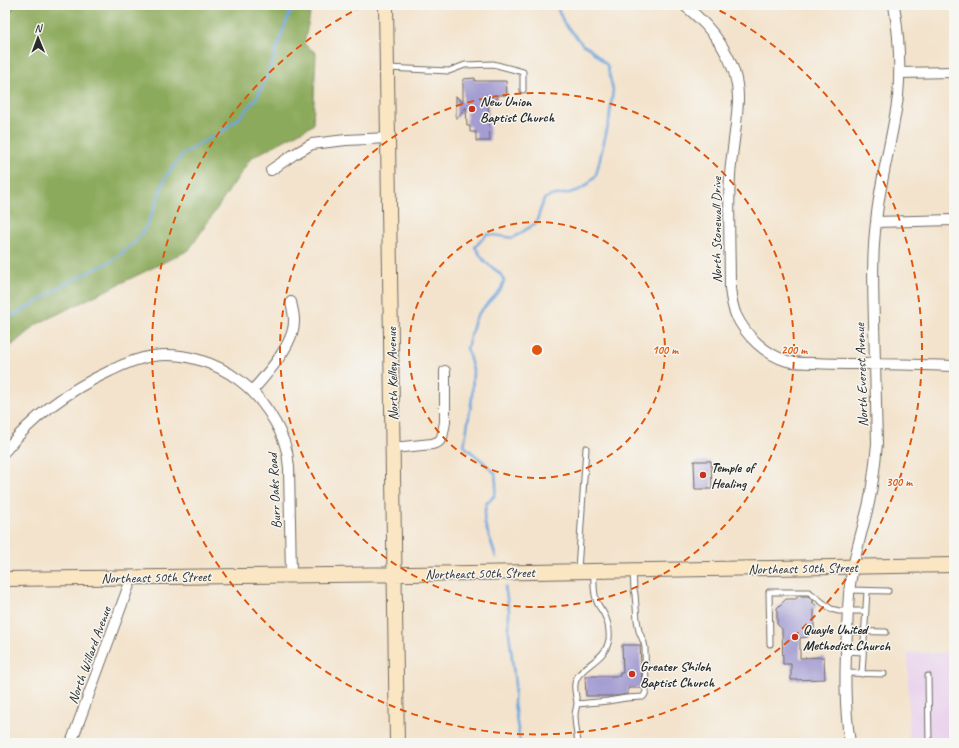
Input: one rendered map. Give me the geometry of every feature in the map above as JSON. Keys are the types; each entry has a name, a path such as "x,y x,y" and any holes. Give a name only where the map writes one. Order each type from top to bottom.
{"street":[{"path":"5,8 8,5"},
{"name":"North Kelley Avenue","path":"386,5 397,743"},
{"name":"North Stonewall Drive","path":"684,5 709,28 732,64 735,75 738,99 729,190 730,288 736,315 743,327 762,348 775,356 788,361 811,363 954,366"},
{"name":"North Everest Avenue","path":"850,743 846,710 845,673 848,611 853,567 870,497 876,459 877,443 873,276 878,201 898,96 900,48 894,5"},
{"path":"899,73 954,72"},
{"path":"271,170 312,144 346,140 388,138"},
{"path":"876,222 954,220"},
{"path":"252,391 274,366 284,349 293,327 294,320 291,302"},
{"name":"Burr Oaks Road","path":"5,451 39,416 64,396 91,380 120,366 145,357 165,355 191,358 204,362 235,377 252,391 268,411 283,438 287,453 290,485 291,575"},
{"path":"393,448 432,444 438,442 442,438 445,422 445,371"},
{"name":"Northeast 50th Street","path":"5,579 954,565"},
{"name":"North Willard Avenue","path":"73,743 132,577"}],"lane":[{"path":"387,68 449,71 465,65 497,64 523,72 523,90"},
{"path":"578,571 586,448"},
{"path":"577,704 608,702 626,698 642,697 646,694 645,648 637,620 633,570"},
{"path":"578,743 575,715 577,704 574,689 575,683 578,676 602,655 607,647 609,638 607,619 596,599 594,571"},
{"path":"850,590 888,591"},
{"path":"862,674 867,590"},
{"path":"770,644 769,592 809,592 831,609 839,611 866,611"},
{"path":"847,631 886,632"},
{"path":"846,651 863,652"},
{"path":"845,673 884,674"},
{"path":"928,676 929,743"}],"shaded area":[{"path":"954,652 954,743 909,743 908,653"}],"green space":[{"path":"11,5 312,5 304,44 316,53 313,125 251,158 189,250 37,324 5,351 5,17"}],"building":[{"name":"New Union Baptist Church","path":"475,78 475,81 506,81 507,95 497,95 497,103 488,103 490,141 476,141 476,132 470,132 470,126 467,126 466,107 456,119 456,96 463,103 463,79"},
{"name":"Temple of Healing","path":"694,461 711,461 712,489 695,489"},
{"name":"Quayle United Methodist Church","path":"799,596 808,596 817,606 814,609 814,631 808,637 800,638 800,658 824,657 825,679 791,680 791,664 783,664 782,629 777,624 777,608 786,599 796,599"},
{"name":"Greater Shiloh Baptist Church","path":"622,645 640,645 642,688 628,688 628,694 615,696 586,696 585,676 620,676 620,673 623,673"}],"waterway":[{"path":"5,320 63,285 110,262 131,246 145,228 154,209 165,178 182,155 202,142 222,132 239,118 257,97 269,71 286,22 294,5"},
{"path":"496,557 484,518 486,504 494,496 496,489 495,473 464,446 472,398 473,370 467,348 475,320 479,313 501,289 504,281 502,276 485,262 475,247 487,234 513,238 536,223 544,199 550,196 579,190 587,185 596,175 609,121 613,90 607,65 589,48 583,45 564,23 556,5"},
{"path":"505,587 509,610 509,632 515,684 514,703 520,743"}],"place":[{"name":"New Union Baptist Church","path":"472,109"},
{"name":"Temple of Healing","path":"703,475"},
{"name":"Quayle United Methodist Church","path":"795,637"},
{"name":"Greater Shiloh Baptist Church","path":"632,674"}]}
